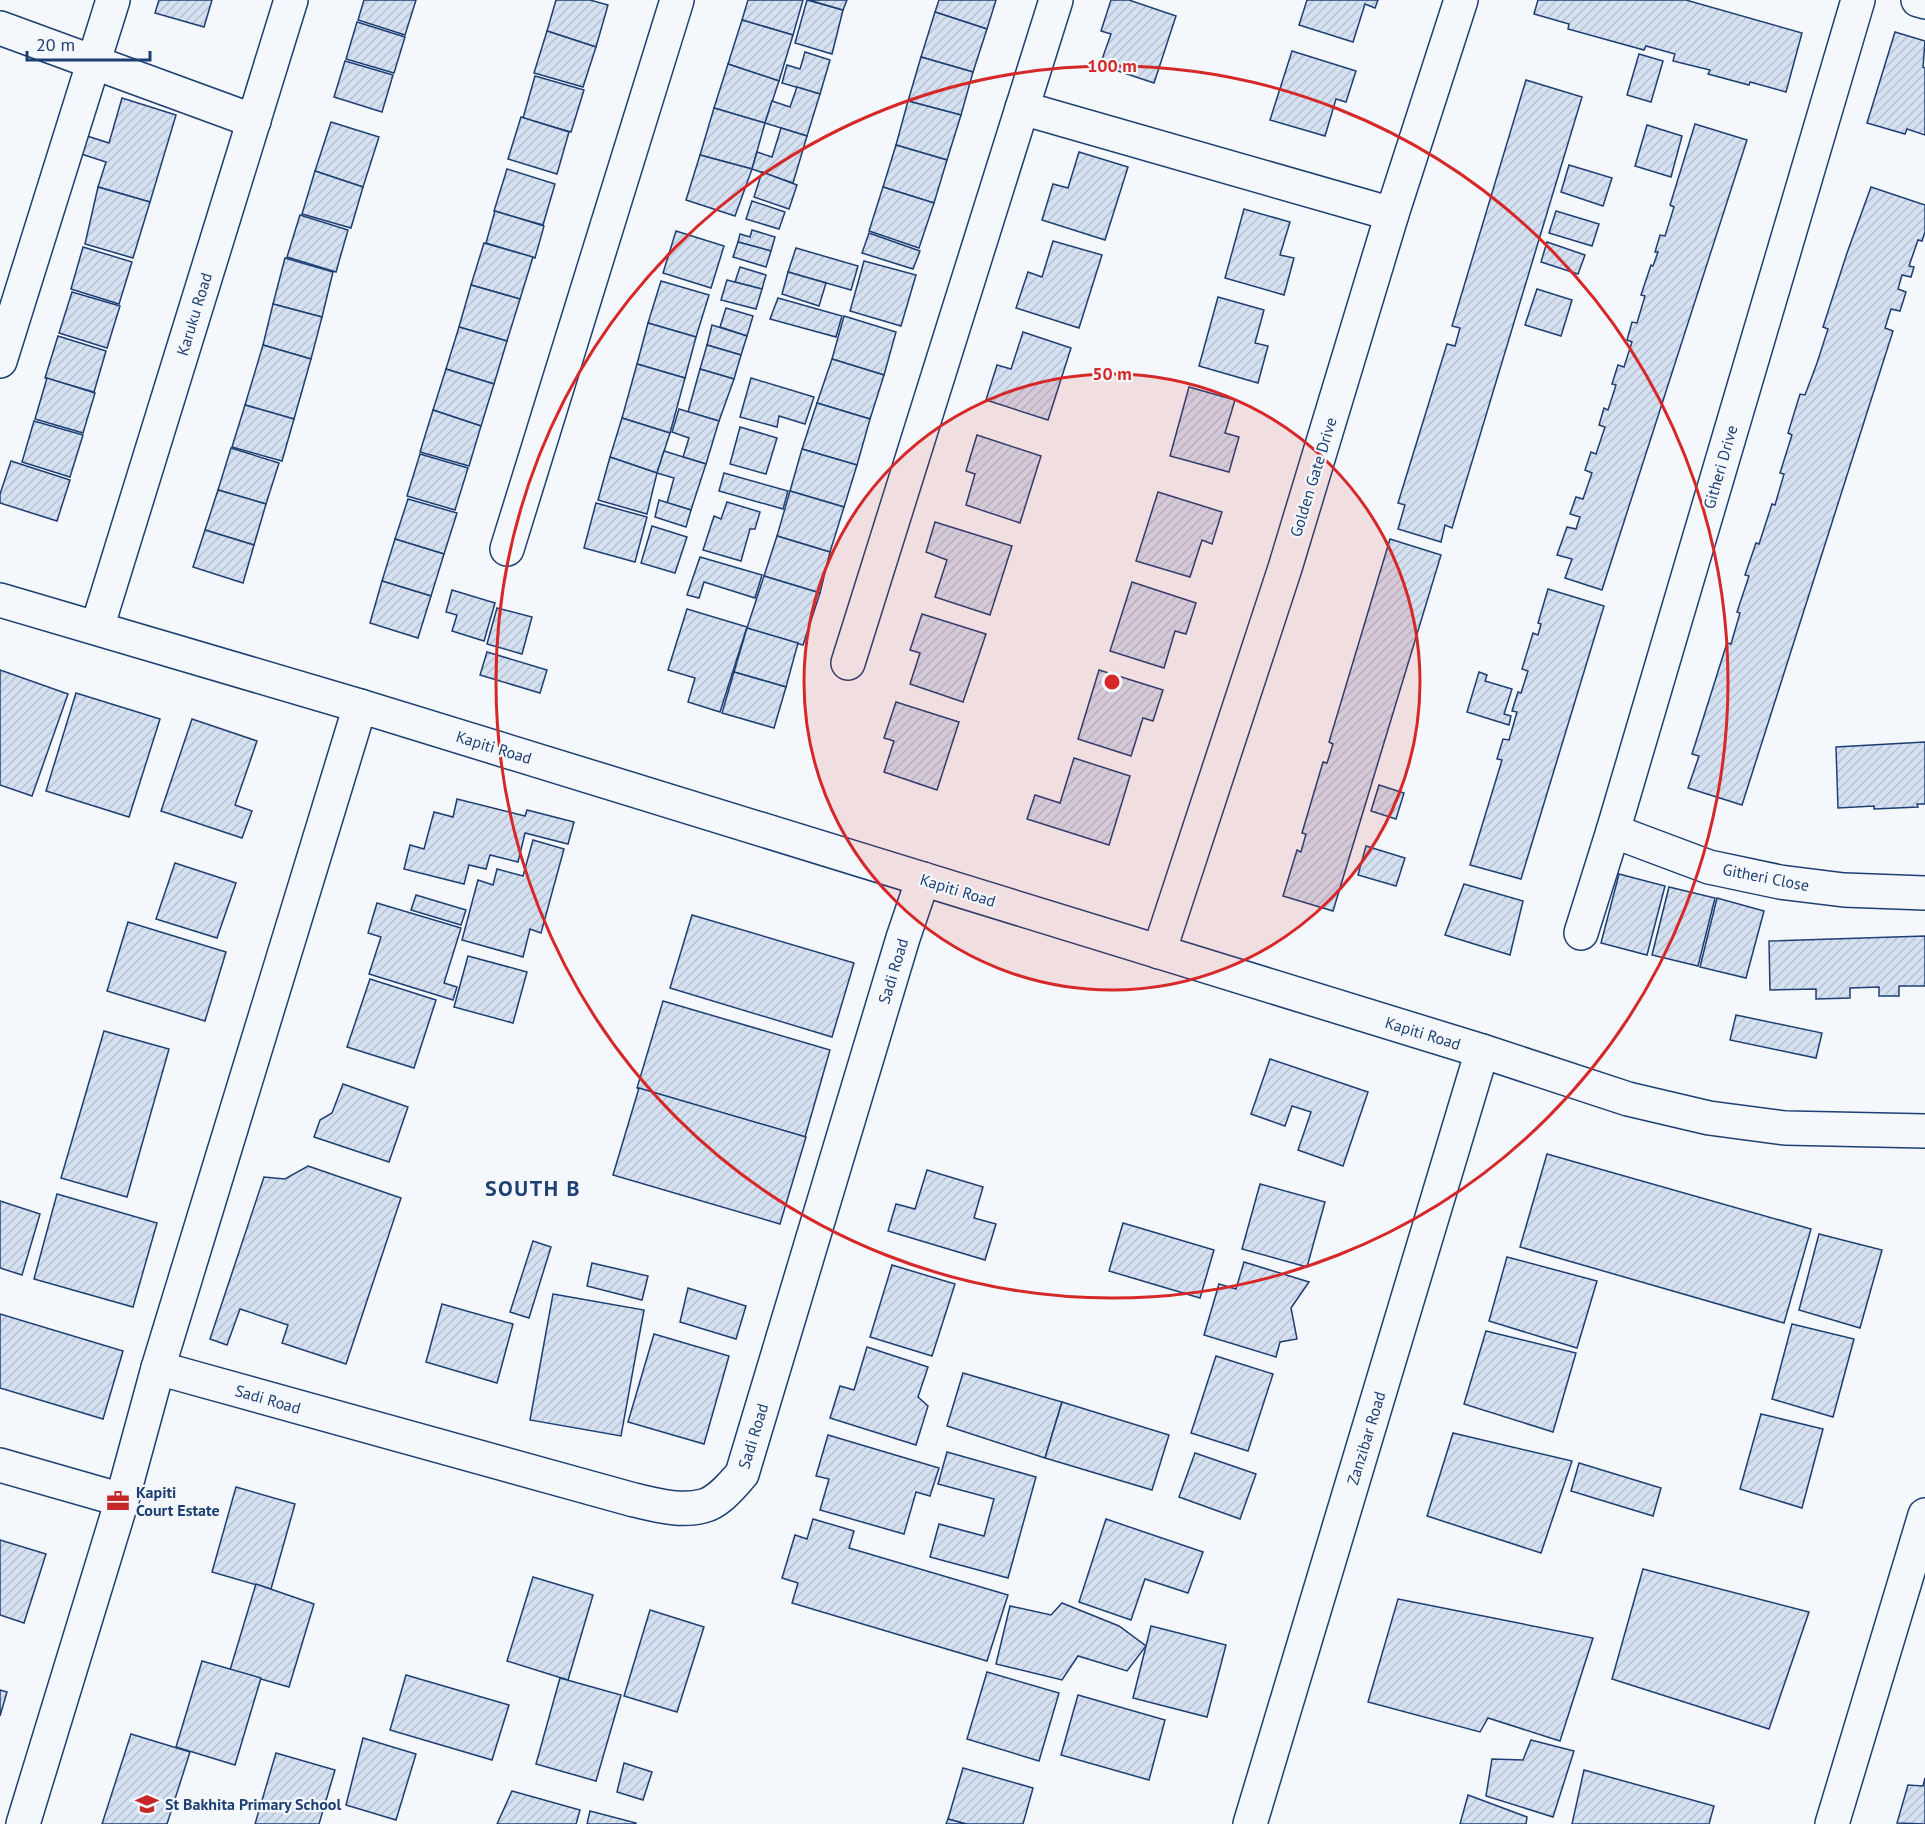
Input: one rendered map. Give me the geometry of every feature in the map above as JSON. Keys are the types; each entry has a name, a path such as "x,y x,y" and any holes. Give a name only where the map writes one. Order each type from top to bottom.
{"street":[{"path":"0,361 113,0"},
{"name":"Karuku Road","path":"97,628 291,0"},
{"path":"507,549 677,0"},
{"path":"848,663 1056,0"},
{"name":"Golden Gate Drive","path":"1159,952 1285,568 1392,214 1461,0"},
{"name":"Githeri Drive","path":"1581,933 1858,0"},
{"path":"1918,0 1925,2"},
{"path":"0,28 254,121"},
{"path":"1022,108 1392,214"},
{"name":"Kapiti Road","path":"0,600 360,706 1482,1051 1628,1099 1709,1118 1785,1128 1925,1131"},
{"path":"23,1824 122,1500 158,1368 360,706"},
{"name":"Githeri Close","path":"1613,831 1709,867 1780,882 1844,890 1925,893"},
{"name":"Sadi Road","path":"158,1368 634,1500 673,1508 705,1506 726,1491 742,1473 903,938 923,879"},
{"name":"Zanzibar Road","path":"1250,1824 1482,1051"},
{"path":"0,1465 122,1500"},
{"path":"1832,1824 1925,1515"}],"building":[{"path":"159,0 212,0 204,27 155,13"},
{"path":"364,0 416,0 405,35 358,20"},
{"path":"556,0 590,0 608,5 596,47 547,31"},
{"path":"748,0 803,0 793,35 742,20"},
{"path":"807,0 843,10 832,54 795,43"},
{"path":"809,0 847,0 843,10"},
{"path":"939,0 996,0 987,29 935,12"},
{"path":"1111,0 1129,0 1176,16 1154,83 1100,65 1111,34 1101,31"},
{"path":"1307,0 1378,0 1375,8 1365,4 1353,42 1299,25"},
{"path":"1538,0 1686,0 1802,33 1786,92 1708,74 1710,70 1673,61 1675,54 1646,46 1644,50 1568,29 1569,24 1534,14"},
{"path":"935,12 987,29 973,72 921,57"},
{"path":"742,20 793,35 779,81 728,64"},
{"path":"357,22 405,37 394,73 346,59"},
{"path":"547,31 596,47 583,87 534,73"},
{"path":"1895,32 1925,41 1923,67 1925,68 1925,135 1907,129 1905,134 1867,123"},
{"path":"1292,51 1356,71 1346,102 1336,99 1325,136 1270,120"},
{"path":"805,52 830,60 820,94 782,83 787,65 800,69"},
{"path":"1639,54 1663,61 1651,102 1627,95"},
{"path":"921,57 973,72 961,115 908,101"},
{"path":"345,61 393,75 382,112 334,97"},
{"path":"728,64 779,81 765,123 714,108"},
{"path":"535,76 584,90 571,132 523,118"},
{"path":"1526,80 1582,97 1452,528 1445,525 1441,542 1398,529 1405,505 1398,503 1447,344 1455,346 1460,328 1452,326"},
{"path":"797,87 820,94 807,136 765,123 772,101 790,107"},
{"path":"122,98 176,115 150,202 98,187 106,162 78,153 84,135 109,143"},
{"path":"908,101 961,115 947,160 896,145"},
{"path":"714,108 765,123 752,169 700,155"},
{"path":"521,117 569,132 557,174 508,159"},
{"path":"331,122 379,137 363,187 315,171"},
{"path":"1695,124 1747,140 1602,590 1565,578 1572,559 1557,555 1567,527 1576,529 1580,517 1570,514 1576,497 1583,499 1592,473 1585,470 1591,452 1596,454 1605,427 1599,425 1604,408 1608,410 1616,385 1612,384 1618,365 1624,367 1632,342 1627,340 1632,322 1637,323 1645,296 1641,295 1658,252 1655,252 1660,235 1665,236 1674,207 1670,205"},
{"path":"1647,125 1682,136 1671,177 1635,166"},
{"path":"781,128 807,136 793,183 752,169 757,152 772,157"},
{"path":"896,145 947,160 934,203 883,187"},
{"path":"1079,152 1128,167 1105,240 1042,220 1053,184 1068,188"},
{"path":"700,155 752,169 735,216 686,200"},
{"path":"1569,165 1612,178 1603,206 1561,192"},
{"path":"507,169 555,184 543,225 494,211"},
{"path":"315,171 363,187 351,228 302,214"},
{"path":"762,172 797,185 789,209 754,197"},
{"path":"98,187 150,202 133,258 85,244"},
{"path":"883,187 934,203 919,248 869,231"},
{"path":"1871,187 1925,205 1925,232 1922,241 1918,240 1909,266 1914,267 1911,277 1902,275 1898,289 1906,292 1900,311 1891,309 1885,328 1893,331 1742,805 1688,788 1699,756 1692,754 1727,643 1731,644 1740,613 1737,612 1749,576 1745,575 1756,543 1759,544 1772,504 1775,505 1784,474 1780,473 1792,435 1788,433 1800,394 1805,395 1817,363 1828,329 1823,327"},
{"path":"752,201 785,212 779,229 746,219"},
{"path":"1244,209 1290,222 1280,255 1294,258 1284,295 1225,278"},
{"path":"495,211 544,226 535,258 486,243"},
{"path":"1556,211 1599,224 1592,246 1549,233"},
{"path":"300,215 348,230 336,272 287,257"},
{"path":"752,230 775,237 771,251 738,242 740,234 750,237"},
{"path":"676,231 724,246 711,288 663,273"},
{"path":"869,233 920,251 913,269 862,253"},
{"path":"1053,241 1102,255 1079,328 1016,308 1028,272 1042,277"},
{"path":"738,242 771,251 766,267 733,257"},
{"path":"1547,242 1585,255 1578,274 1541,262"},
{"path":"484,243 533,257 520,299 471,285"},
{"path":"83,247 132,262 119,304 71,289"},
{"path":"796,248 858,266 851,290 788,272"},
{"path":"285,258 333,272 322,317 273,304"},
{"path":"864,261 916,275 901,326 850,311"},
{"path":"740,267 766,275 762,289 735,282"},
{"path":"788,272 826,283 819,306 782,294"},
{"path":"727,280 762,289 756,309 721,300"},
{"path":"661,281 709,295 696,337 648,323"},
{"path":"471,285 520,299 507,341 459,327"},
{"path":"1537,289 1572,300 1561,336 1525,325"},
{"path":"72,292 120,306 107,348 59,333"},
{"path":"1218,297 1264,310 1255,343 1268,346 1258,383 1199,366"},
{"path":"778,298 842,316 836,337 770,319"},
{"path":"273,304 322,317 311,359 263,345"},
{"path":"726,308 753,316 747,336 720,327"},
{"path":"844,316 896,332 884,375 832,359"},
{"path":"648,323 696,337 685,378 637,364"},
{"path":"712,325 747,336 741,355 707,345"},
{"path":"459,327 507,341 494,384 446,369"},
{"path":"1023,332 1071,348 1048,420 986,400 997,365 1011,369"},
{"path":"58,336 106,351 94,392 45,378"},
{"path":"263,345 311,359 294,419 245,405"},
{"path":"707,345 741,355 734,379 700,369"},
{"path":"832,359 884,375 870,419 817,403"},
{"path":"637,364 685,378 670,433 622,418"},
{"path":"446,369 494,384 481,426 433,410"},
{"path":"700,369 734,379 719,421 688,412"},
{"path":"47,378 95,393 83,433 35,419"},
{"path":"751,378 814,397 805,424 779,416 777,427 740,417"},
{"path":"1189,387 1235,400 1225,433 1239,437 1229,472 1170,456"},
{"path":"817,403 870,419 857,465 802,449"},
{"path":"245,405 294,419 282,461 232,447"},
{"path":"679,409 719,421 706,464 683,457 689,438 672,432"},
{"path":"433,410 481,426 469,466 420,452"},
{"path":"622,418 670,433 657,473 610,457"},
{"path":"34,421 83,435 70,477 22,462"},
{"path":"740,427 777,438 766,474 730,464"},
{"path":"977,435 1041,456 1020,523 966,505 975,474 966,471"},
{"path":"231,448 279,463 266,504 218,490"},
{"path":"802,449 857,465 844,507 790,491"},
{"path":"664,451 706,464 691,510 667,503 674,478 657,473"},
{"path":"420,454 468,468 455,510 407,496"},
{"path":"610,457 657,473 647,514 598,500"},
{"path":"11,461 70,480 57,521 0,503 0,494"},
{"path":"724,473 788,491 783,509 719,491"},
{"path":"218,490 266,504 254,545 205,530"},
{"path":"790,491 844,507 830,552 777,536"},
{"path":"1158,492 1222,512 1212,544 1202,540 1190,577 1136,561"},
{"path":"408,499 457,513 444,554 395,539"},
{"path":"659,500 691,510 686,527 655,517"},
{"path":"727,502 760,512 755,529 750,529 741,561 703,550 714,516 721,519"},
{"path":"596,503 647,517 635,562 584,548"},
{"path":"935,522 1012,546 990,615 935,597 947,560 926,552"},
{"path":"652,526 687,537 675,573 641,563"},
{"path":"205,530 254,545 243,583 193,567"},
{"path":"777,536 830,552 820,593 764,576"},
{"path":"395,539 444,554 431,596 382,581"},
{"path":"1390,539 1441,555 1333,911 1283,896 1297,850 1301,852 1306,834 1302,833 1323,762 1327,763 1333,744 1329,742"},
{"path":"700,557 762,575 755,598 704,582 699,598 687,595"},
{"path":"764,576 820,593 803,645 747,628"},
{"path":"382,581 431,596 418,638 370,623"},
{"path":"1132,582 1196,603 1186,634 1175,631 1164,668 1110,651"},
{"path":"1548,589 1604,606 1521,879 1470,865 1502,760 1497,759 1503,739 1509,740 1517,712 1512,711 1528,671 1522,669 1533,633 1538,635 1541,624 1538,623"},
{"path":"452,590 495,603 484,641 452,631 457,615 446,612"},
{"path":"497,608 532,617 522,654 487,644"},
{"path":"687,609 747,627 720,712 688,702 695,678 668,670"},
{"path":"922,614 986,634 963,702 910,684 920,653 910,650"},
{"path":"747,628 798,643 786,687 734,672"},
{"path":"487,652 547,670 540,693 480,675"},
{"path":"0,670 68,694 32,796 0,785"},
{"path":"1099,670 1163,690 1153,721 1143,718 1131,756 1078,739"},
{"path":"734,672 786,687 774,728 722,713"},
{"path":"1479,672 1487,675 1485,681 1512,689 1504,714 1511,716 1509,725 1467,712"},
{"path":"76,693 160,719 129,817 46,791"},
{"path":"896,702 959,722 937,790 884,772 894,741 884,738"},
{"path":"192,719 257,741 235,805 252,811 242,838 161,811"},
{"path":"1925,742 1925,804 1917,804 1918,807 1838,808 1836,747"},
{"path":"1074,758 1130,776 1109,845 1027,819 1035,795 1060,803"},
{"path":"1379,785 1404,793 1396,819 1371,811"},
{"path":"457,799 525,816 527,810 574,822 568,844 525,833 518,862 490,855 486,869 469,865 464,884 404,869 410,845 424,849 434,812 453,817"},
{"path":"533,840 564,849 541,933 530,929 523,957 462,940 478,880 493,885 497,869 523,876"},
{"path":"1366,846 1405,858 1396,886 1358,875"},
{"path":"175,863 236,883 217,938 156,919"},
{"path":"1619,874 1665,886 1647,955 1601,943"},
{"path":"1464,884 1523,901 1510,955 1445,935"},
{"path":"1669,887 1715,898 1698,966 1652,955"},
{"path":"416,895 466,910 461,925 411,910"},
{"path":"1717,898 1764,911 1746,978 1700,967"},
{"path":"377,903 461,928 444,983 457,987 453,1000 369,974 381,937 368,933"},
{"path":"692,915 854,963 832,1037 670,988"},
{"path":"128,922 226,952 205,1021 107,991"},
{"path":"1925,936 1925,986 1899,986 1899,996 1879,996 1879,987 1850,988 1850,998 1816,999 1816,989 1770,990 1769,941"},
{"path":"468,956 527,972 513,1023 454,1007"},
{"path":"370,979 436,1000 414,1068 347,1047"},
{"path":"663,1001 830,1050 805,1137 637,1088"},
{"path":"1736,1015 1822,1033 1816,1058 1730,1040"},
{"path":"104,1031 169,1049 127,1197 61,1178"},
{"path":"1270,1059 1368,1092 1343,1166 1298,1150 1311,1112 1292,1106 1285,1126 1251,1114"},
{"path":"343,1084 408,1107 389,1162 314,1137 320,1120 332,1113"},
{"path":"639,1088 806,1137 780,1224 613,1175"},
{"path":"1547,1154 1811,1229 1784,1323 1520,1247"},
{"path":"308,1166 401,1198 346,1364 282,1343 288,1325 240,1309 227,1345 210,1339 264,1177 285,1179"},
{"path":"927,1170 983,1187 974,1218 996,1224 985,1260 888,1231 896,1204 915,1209"},
{"path":"1260,1184 1325,1202 1307,1267 1242,1249"},
{"path":"57,1194 157,1223 133,1307 34,1279"},
{"path":"0,1201 40,1214 22,1275 0,1268"},
{"path":"1123,1223 1214,1250 1200,1298 1109,1271"},
{"path":"1819,1234 1882,1250 1860,1328 1799,1310"},
{"path":"533,1241 551,1247 529,1318 510,1312"},
{"path":"1507,1257 1597,1281 1577,1348 1489,1321"},
{"path":"1244,1262 1309,1282 1291,1308 1297,1339 1280,1342 1276,1357 1204,1335 1219,1284 1236,1289"},
{"path":"592,1263 648,1276 642,1300 587,1286"},
{"path":"892,1265 955,1284 932,1356 870,1337"},
{"path":"688,1288 746,1306 736,1339 680,1322"},
{"path":"553,1294 644,1310 621,1436 530,1420"},
{"path":"442,1304 513,1324 497,1383 426,1362"},
{"path":"0,1314 123,1351 103,1419 0,1388"},
{"path":"1792,1324 1854,1339 1833,1417 1772,1399"},
{"path":"1486,1331 1576,1353 1553,1432 1464,1404"},
{"path":"654,1334 729,1356 704,1444 628,1422"},
{"path":"867,1347 928,1367 918,1397 928,1406 916,1445 830,1418 840,1386 854,1390"},
{"path":"1216,1356 1273,1374 1248,1451 1191,1433"},
{"path":"963,1373 1062,1402 1045,1458 947,1426"},
{"path":"1062,1402 1169,1435 1152,1490 1045,1458"},
{"path":"1761,1414 1823,1429 1802,1508 1740,1489"},
{"path":"1453,1433 1572,1461 1541,1553 1427,1516"},
{"path":"828,1435 939,1468 930,1496 916,1492 904,1534 820,1510 829,1479 816,1476"},
{"path":"947,1452 1036,1477 1008,1578 930,1557 939,1524 984,1536 994,1499 938,1484"},
{"path":"1195,1453 1256,1474 1240,1519 1179,1497"},
{"path":"1579,1463 1661,1488 1653,1516 1571,1491"},
{"path":"236,1487 295,1504 271,1589 212,1572"},
{"path":"813,1519 854,1531 849,1548 1008,1595 987,1661 792,1603 798,1583 782,1578 795,1535 807,1539"},
{"path":"1106,1519 1203,1552 1188,1593 1145,1579 1131,1620 1079,1602"},
{"path":"0,1540 46,1554 24,1623 0,1615"},
{"path":"1643,1569 1809,1612 1769,1729 1612,1679"},
{"path":"533,1577 593,1595 568,1680 507,1661"},
{"path":"256,1584 314,1604 289,1687 230,1670"},
{"path":"1398,1599 1593,1638 1560,1741 1488,1718 1480,1732 1368,1702"},
{"path":"1062,1603 1119,1626 1146,1646 1127,1671 1078,1656 1062,1680 996,1664 1010,1606 1051,1615"},
{"path":"650,1610 704,1627 677,1712 624,1696"},
{"path":"1151,1626 1226,1645 1207,1717 1133,1698"},
{"path":"202,1661 261,1678 235,1765 176,1747"},
{"path":"987,1672 1059,1693 1039,1761 967,1739"},
{"path":"406,1675 509,1705 492,1760 390,1730"},
{"path":"560,1678 621,1695 596,1781 536,1764"},
{"path":"0,1690 7,1692 0,1716"},
{"path":"1078,1695 1165,1720 1149,1780 1061,1755"},
{"path":"131,1734 190,1752 167,1824 102,1824"},
{"path":"363,1738 416,1754 396,1820 346,1805"},
{"path":"1531,1740 1574,1751 1553,1817 1486,1796 1492,1759 1523,1760"},
{"path":"276,1753 335,1770 319,1824 255,1824"},
{"path":"624,1763 652,1772 643,1800 617,1792"},
{"path":"963,1768 1033,1788 1023,1824 966,1824 948,1819"},
{"path":"1584,1770 1714,1806 1709,1824 1572,1824"},
{"path":"1925,1778 1925,1824 1897,1823 1908,1785 1923,1786"},
{"path":"512,1791 580,1810 576,1824 497,1824"},
{"path":"1468,1795 1527,1817 1526,1824 1460,1824"},
{"path":"590,1811 636,1823 636,1824 587,1824"},
{"path":"948,1819 966,1824 946,1824"}],"place":[{"name":"Kapiti Court Estate","path":"118,1501"},
{"name":"St Bakhita Primary School","path":"147,1804"}],"district":[{"name":"SOUTH B","path":"533,1188"}]}
